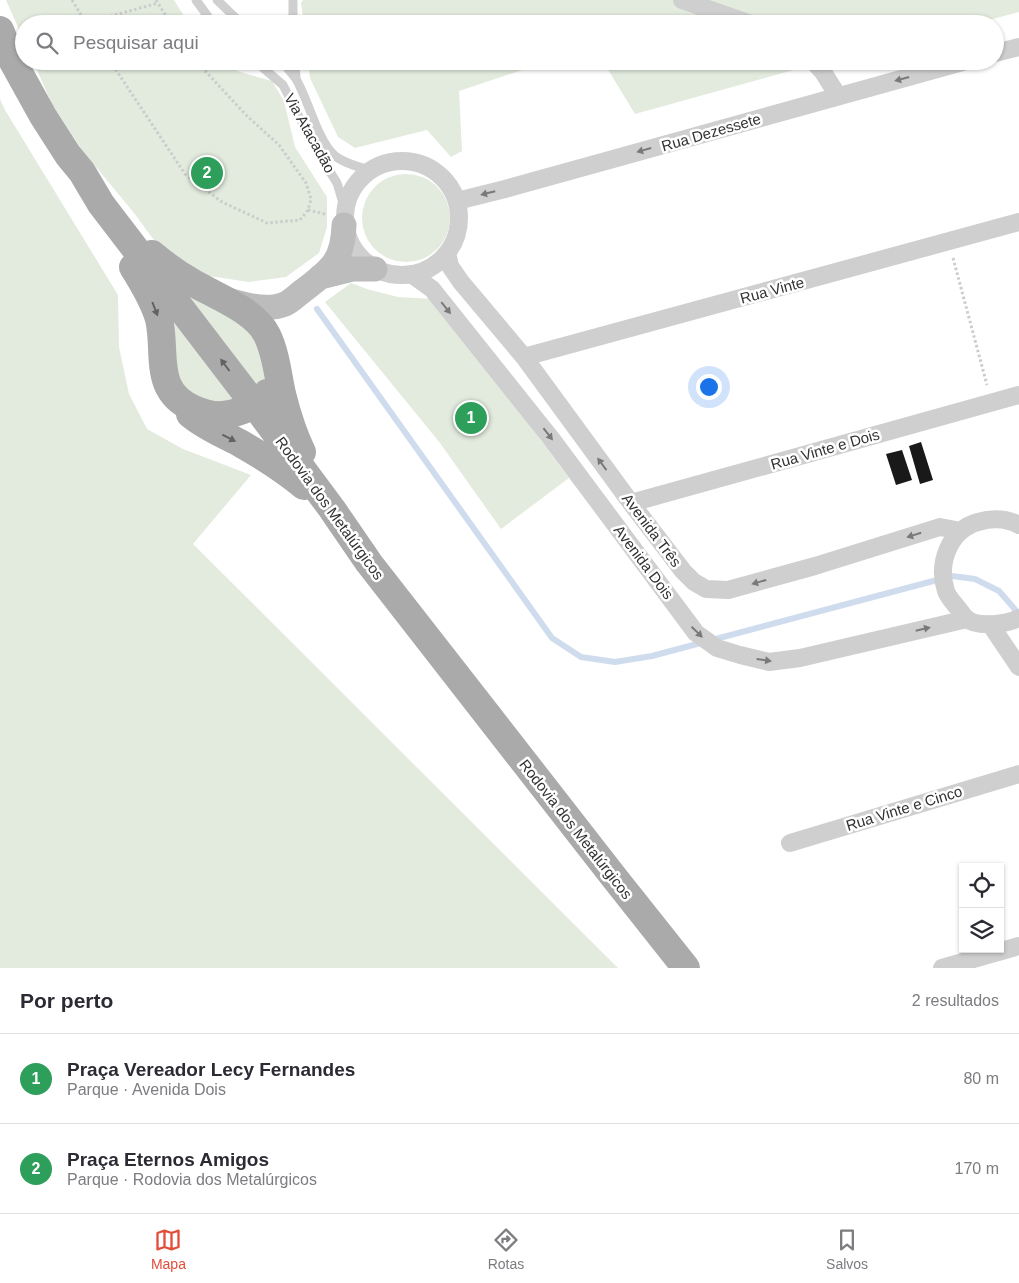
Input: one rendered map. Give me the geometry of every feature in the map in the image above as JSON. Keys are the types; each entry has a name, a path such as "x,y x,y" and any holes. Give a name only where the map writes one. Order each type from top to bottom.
{"main road":[{"name":"Rodovia dos Metalúrgicos","path":"0,30 15,65"},
{"name":"Rodovia dos Metalúrgicos","path":"18,70 43,116 68,155 82,172 101,204 254,404 332,509 369,563 686,968"},
{"path":"101,204 155,257 174,271 246,312 258,323 267,335 289,420 299,446 332,509"},
{"path":"101,204 158,317 161,331 164,374 168,388 176,399 197,420 274,463 332,509"},
{"path":"176,399 201,412 216,416 241,411 254,404 266,394 271,384 274,359"}],"street":[{"path":"682,0 725,15"},
{"path":"1004,51 1019,47"},
{"path":"821,70 838,96"},
{"name":"Rua Dezessete","path":"457,201 933,70"},
{"path":"274,359 275,330 278,319 286,304 331,268 340,253 344,236 346,204 351,190 359,179 383,163 398,160 428,167 440,175 450,187 459,210 458,228 456,237 440,261 422,272 412,274 399,275 375,269 352,269 320,278"},
{"path":"344,221 351,246 358,255 375,269"},
{"name":"Rua Vinte","path":"524,358 1019,222"},
{"name":"Avenida Três","path":"446,254 450,266 461,282 524,358 683,571 694,582 706,589 728,590 815,566 940,527 962,531"},
{"name":"Avenida Dois","path":"412,274 432,289 550,437 696,633 717,648 769,662 800,658 967,620"},
{"path":"216,296 251,306 286,304"},
{"name":"Rua Vinte e Dois","path":"631,503 1019,395"},
{"path":"1019,525 1000,519 973,523 962,531 950,544 943,560 942,577 947,593 967,620 990,624 1004,623 1019,618"},
{"path":"990,624 1019,666"},
{"name":"Rua Vinte e Cinco","path":"790,843 1019,774"},
{"path":"942,968 1019,946"}],"lane":[{"path":"196,0 207,15"},
{"path":"217,0 233,15"},
{"path":"293,0 293,15"},
{"name":"Via Atacadão","path":"266,70 283,85 314,146 338,183 343,203 344,221"},
{"name":"Via Atacadão","path":"289,70 296,79 322,137 331,152 343,161 370,170"},
{"name":"Via Atacadão","path":"296,70 296,79"}],"path":[{"path":"72,0 82,15"},
{"path":"114,15 157,2 165,15"},
{"path":"116,70 185,174 222,202 267,223 300,220 308,210 311,199 306,184 280,145 246,116 204,70"},
{"path":"949,242 992,403"}],"shaded area":[{"path":"6,0 174,0 183,15 15,15 15,20"},
{"path":"303,0 1019,0 1019,12 1004,16 303,15 301,3"},
{"path":"37,70 235,70 272,81 284,101 295,147 327,197 327,227 319,253 286,277 249,282 196,274 162,251 134,213 82,150 52,104"},
{"path":"309,70 522,70 459,91 462,151 451,157 427,130 355,148 338,137 310,78"},
{"path":"608,70 794,70 635,114"},
{"path":"0,99 118,295 119,347 129,394 147,429 183,449 251,475 193,544 618,968 0,968"},
{"path":"406,174 423,178 437,187 446,201 450,218 446,235 437,249 423,258 406,262 389,258 375,249 366,235 362,218 366,201 375,187 389,178"},
{"path":"171,280 251,326 266,373 261,391"},
{"path":"351,283 398,297 433,299 569,478 501,529 440,443 325,302"},
{"path":"169,314 246,403 230,408 187,393 176,373"}],"building":[{"path":"921,442 933,480 920,484 909,446"},
{"path":"902,450 912,480 896,485 886,454"}],"waterway":[{"path":"317,309 552,638 581,657 615,662 652,656 952,576 975,579 999,591 1019,614"}],"place":[{"name":"Praça Eternos Amigos","path":"207,173"},
{"name":"Praça Vereador Lecy Fernandes","path":"471,418"}]}
